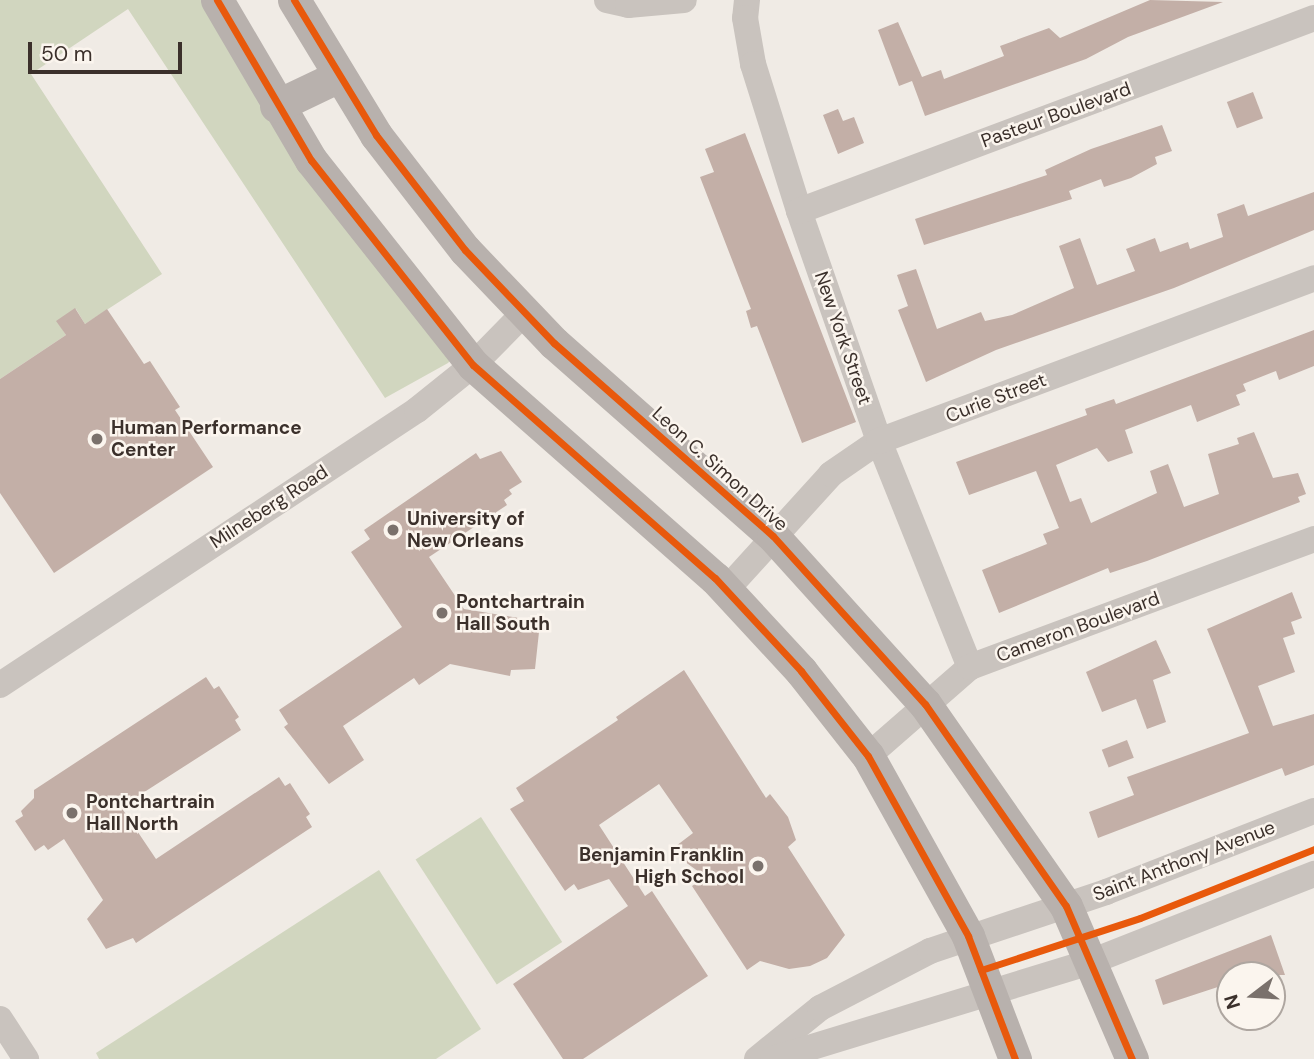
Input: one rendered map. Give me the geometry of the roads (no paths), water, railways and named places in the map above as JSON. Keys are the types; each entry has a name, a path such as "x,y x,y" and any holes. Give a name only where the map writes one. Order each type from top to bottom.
{"main road":[{"path":"217,0 276,106 347,210 473,365 726,590 800,671 868,756 968,936 1015,1059"},
{"name":"Leon C. Simon Drive","path":"294,0 339,76 420,197 525,312 773,536 925,704 1066,906 1093,961 1132,1059"},
{"path":"276,106 339,76"}],"street":[{"path":"607,0 628,5 684,0"},
{"name":"New York Street","path":"747,0 745,18 753,64 799,211 879,441 970,667"},
{"name":"Pasteur Boulevard","path":"799,211 1314,18"},
{"name":"Curie Street","path":"726,590 831,474 879,441 1314,278"},
{"name":"Milneberg Road","path":"0,685 396,424 473,365 525,312"},
{"name":"Cameron Boulevard","path":"868,756 970,667 1314,539"},
{"name":"Saint Anthony Avenue","path":"757,1059 820,1008 868,979 968,936 1066,906 1314,811"},
{"path":"773,1059 820,1041 990,995 1093,961 1314,874"},
{"path":"0,1019 26,1059"}],"place":[{"name":"Human Performance Center","path":"97,439"},
{"name":"University of New Orleans","path":"393,530"},
{"name":"Pontchartrain Hall South","path":"442,613"},
{"name":"Pontchartrain Hall North","path":"72,813"},
{"name":"Benjamin Franklin High School","path":"758,866"}]}
